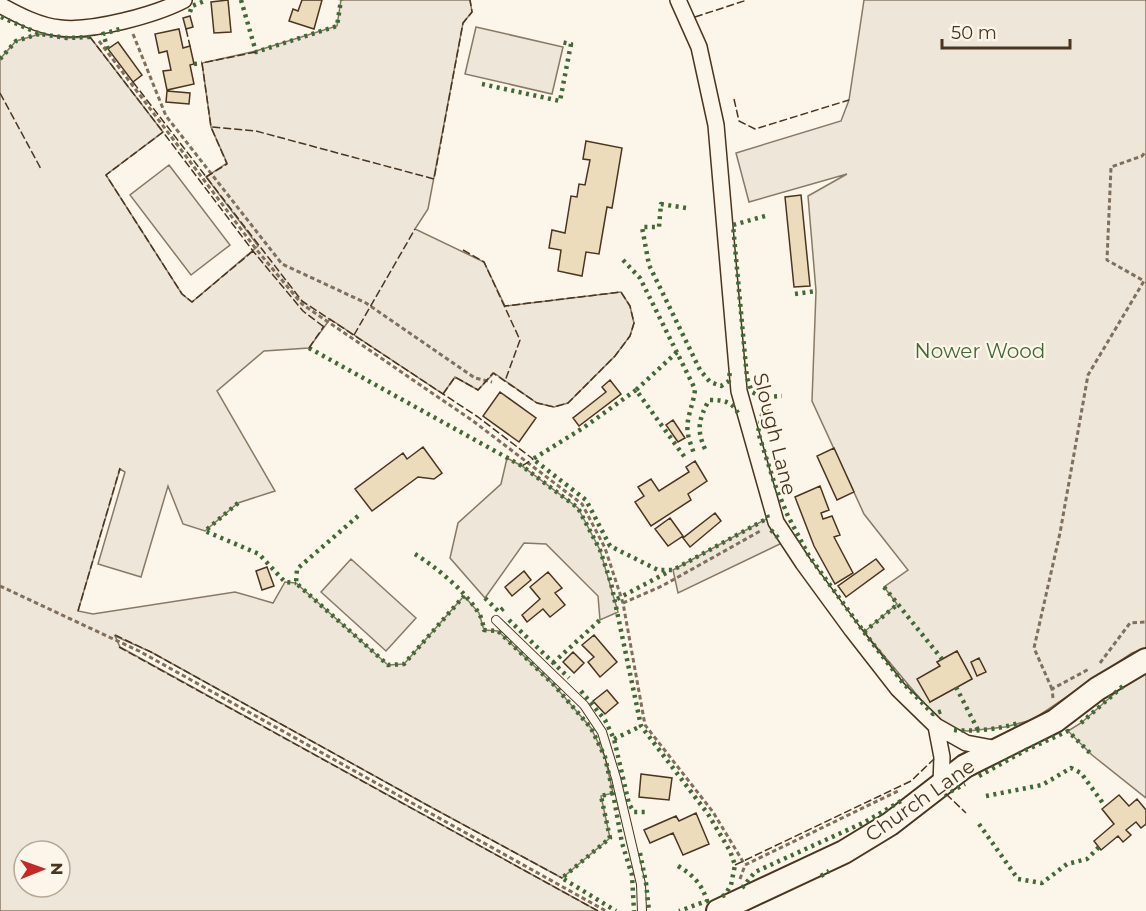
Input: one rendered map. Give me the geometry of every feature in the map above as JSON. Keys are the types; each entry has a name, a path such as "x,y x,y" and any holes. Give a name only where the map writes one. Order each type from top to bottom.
{"street":[{"path":"0,5 20,16 59,28 94,28 171,7 184,0"},
{"name":"Slough Lane","path":"678,0 699,47 716,125 739,391 776,522 802,563 898,689 936,726 966,743 998,749"},
{"name":"Church Lane","path":"724,910 844,852 890,824 964,766 1055,721 1097,689 1146,660"},
{"path":"936,726 942,757 941,784"}],"lane":[{"path":"496,620 584,705 602,732 616,778 641,884 642,911"}],"path":[{"path":"127,19 166,116 282,264 366,303 475,378 492,382"},
{"path":"94,28 101,45 256,249 302,304 473,421 582,504 605,548 622,603 645,724 712,812 745,865 898,791"},
{"path":"1055,721 1052,689 1034,648 1060,533 1088,375 1144,281 1107,260 1111,167 1142,156 1146,151"},
{"path":"622,603 662,586 776,522"},
{"path":"0,586 139,651 606,911"},
{"path":"1052,689 1101,662 1130,623 1146,622"}],"green space":[{"path":"341,0 470,0 472,12 463,23 428,209 415,229 484,262 505,306 621,292 630,306 634,323 630,336 615,356 568,403 554,407 537,403 494,373 478,390 455,377 443,394 330,319 309,348 264,351 217,391 275,491 238,503 205,531 183,524 168,486 141,577 98,564 125,472 120,469 78,611 93,614 235,592 273,603 285,582 296,583 388,665 404,664 464,596 479,613 484,630 498,631 554,685 591,728 605,757 613,793 601,796 610,838 562,878 151,652 115,636 120,647 598,911 0,911 0,59 16,41 40,34 67,38 90,37 163,132 106,175 182,294 192,302 258,246 206,177 227,163 211,127 202,63 256,51 337,26"},
{"name":"Nower Wood","path":"864,0 1146,0 1146,648 1132,653 1032,720 1005,727 968,731 954,730 933,714 864,632 897,604 884,587 908,570 864,514 812,401 816,291 808,196 847,174 749,202 736,153 841,121 849,100","holes":["957,651 972,679 930,702 940,666 937,662"]},
{"path":"476,27 563,47 552,94 465,74"},
{"path":"169,165 230,245 191,275 130,195"},
{"path":"507,458 522,466 578,508 600,550 618,612 600,620 598,596 546,544 524,543 485,598 450,558 458,523 501,484"},
{"path":"768,518 771,530 782,543 678,593 673,570"},
{"path":"351,559 416,618 386,651 321,592"},
{"path":"1146,673 1146,798 1092,755 1068,731 1081,723 1123,686"}],"building":[{"path":"228,0 231,32 214,33 211,2"},
{"path":"302,0 322,0 314,29 289,21 293,9 298,11"},
{"path":"190,16 193,27 186,29 183,18"},
{"path":"179,29 183,48 190,46 194,64 190,65 194,84 167,90 163,71 171,70 167,51 159,53 155,34"},
{"path":"118,42 142,75 133,82 108,49"},
{"path":"167,91 190,93 189,104 166,102"},
{"path":"586,141 622,148 612,208 607,207 599,254 586,252 582,276 558,271 561,250 549,248 552,230 565,233 571,196 577,197 579,184 585,185 590,160 583,159"},
{"path":"801,195 810,286 794,287 785,197"},
{"path":"610,380 621,394 579,426 573,418 606,392 602,387"},
{"path":"500,392 536,418 519,442 483,416"},
{"path":"673,420 685,438 678,442 666,425"},
{"path":"423,447 442,473 434,479 418,477 372,511 355,489 403,453 407,459"},
{"path":"834,448 854,492 837,500 817,456"},
{"path":"695,461 707,481 688,494 691,500 651,526 635,502 644,496 638,487 651,479 659,491 689,472 686,467"},
{"path":"820,486 829,510 821,513 823,519 832,516 840,535 834,537 853,573 835,584 814,546 795,497"},
{"path":"715,513 721,521 690,547 683,538"},
{"path":"670,518 683,536 668,546 655,529"},
{"path":"876,559 884,569 846,597 838,586"},
{"path":"267,567 274,586 262,590 256,571"},
{"path":"524,571 531,580 512,596 505,587"},
{"path":"548,572 562,588 555,593 565,605 550,617 543,609 527,622 522,615 540,599 530,587"},
{"path":"594,635 617,662 600,677 588,662 594,657 582,645"},
{"path":"957,651 972,679 930,702 917,679 940,666 937,662"},
{"path":"573,652 584,663 574,673 563,662"},
{"path":"979,658 986,672 977,676 971,662"},
{"path":"607,690 618,703 605,714 593,701"},
{"path":"641,774 672,778 669,800 639,797"},
{"path":"1119,795 1129,806 1137,799 1146,810 1146,824 1141,828 1136,822 1126,830 1131,835 1123,842 1118,836 1101,850 1094,841 1114,824 1102,809"},
{"path":"696,813 709,844 683,855 673,833 650,843 644,830 676,816 679,821"}],"hedge":[{"path":"190,12 192,6 207,0"},
{"path":"241,0 256,52 337,26 341,0"},
{"path":"1,17 40,34 67,38 90,37"},
{"path":"108,49 103,34 120,29"},
{"path":"0,59 16,41 39,34"},
{"path":"482,84 560,101 571,44 561,42"},
{"path":"194,64 202,63"},
{"path":"686,208 661,204 659,227 642,227 649,265 700,370 710,382 721,386 729,381 730,369"},
{"path":"765,216 733,225 747,378 752,392 762,397 782,396"},
{"path":"623,260 640,278 695,389 687,428 694,454"},
{"path":"795,294 816,291"},
{"path":"309,348 522,466 578,508 600,550 611,583 641,726 708,814 730,851 735,865 731,885 725,895 720,897"},
{"path":"677,352 636,390 686,459"},
{"path":"636,390 583,428 533,459 586,500 610,546 658,570 673,570 768,518 767,515"},
{"path":"705,449 700,436 700,424 709,400 727,402 739,415"},
{"path":"770,411 762,415 758,432 775,485 809,556 903,683 933,714 942,711"},
{"path":"238,503 205,531 259,554 285,582 296,583"},
{"path":"358,516 297,569 296,583 388,665 404,664 464,596"},
{"path":"771,530 781,541"},
{"path":"415,554 458,588 479,614 484,630 498,631 554,685 591,728 605,757 622,843 632,875 634,911"},
{"path":"617,599 670,571"},
{"path":"884,587 942,659"},
{"path":"485,598 499,612 506,606"},
{"path":"864,632 898,604"},
{"path":"509,620 569,678"},
{"path":"553,663 600,620"},
{"path":"1081,723 1123,686"},
{"path":"956,687 978,730"},
{"path":"581,691 605,720 614,739 629,804 634,812 645,812"},
{"path":"954,730 987,730 1019,723"},
{"path":"614,739 641,726"},
{"path":"979,776 1026,750 1068,731 1092,755"},
{"path":"986,796 1042,785 1071,768 1081,773 1105,806"},
{"path":"944,795 965,784"},
{"path":"613,793 601,796 610,838 562,878 616,911"},
{"path":"742,888 755,872 865,822 901,801"},
{"path":"979,824 1018,879 1042,883 1067,864 1087,859 1099,847"},
{"path":"640,853 649,911"},
{"path":"678,866 696,880 707,901 679,911"},
{"path":"821,876 829,871"}],"fence":[{"path":"256,52 202,63 211,127 256,131 434,179 463,23 472,12 470,0"},
{"path":"695,17 747,0"},
{"path":"186,29 190,46"},
{"path":"90,37 163,132"},
{"path":"133,82 302,301 478,417 533,459 522,466"},
{"path":"0,93 41,169"},
{"path":"734,99 739,121 755,129 849,100"},
{"path":"206,177 227,164 211,127"},
{"path":"253,251 192,302 182,294 106,175 163,132 253,251 303,311 324,327"},
{"path":"354,335 415,229"},
{"path":"463,250 484,262 520,340 505,381"},
{"path":"443,394 455,377 478,390 493,373 537,403 554,407 568,403 615,356 630,336 634,323 630,306 621,292 505,306"},
{"path":"309,348 324,326"},
{"path":"78,611 120,468"},
{"path":"115,635 151,652 562,878"},
{"path":"119,647 598,911"},
{"path":"735,865 911,781 934,759"},
{"path":"946,794 966,813"}]}
